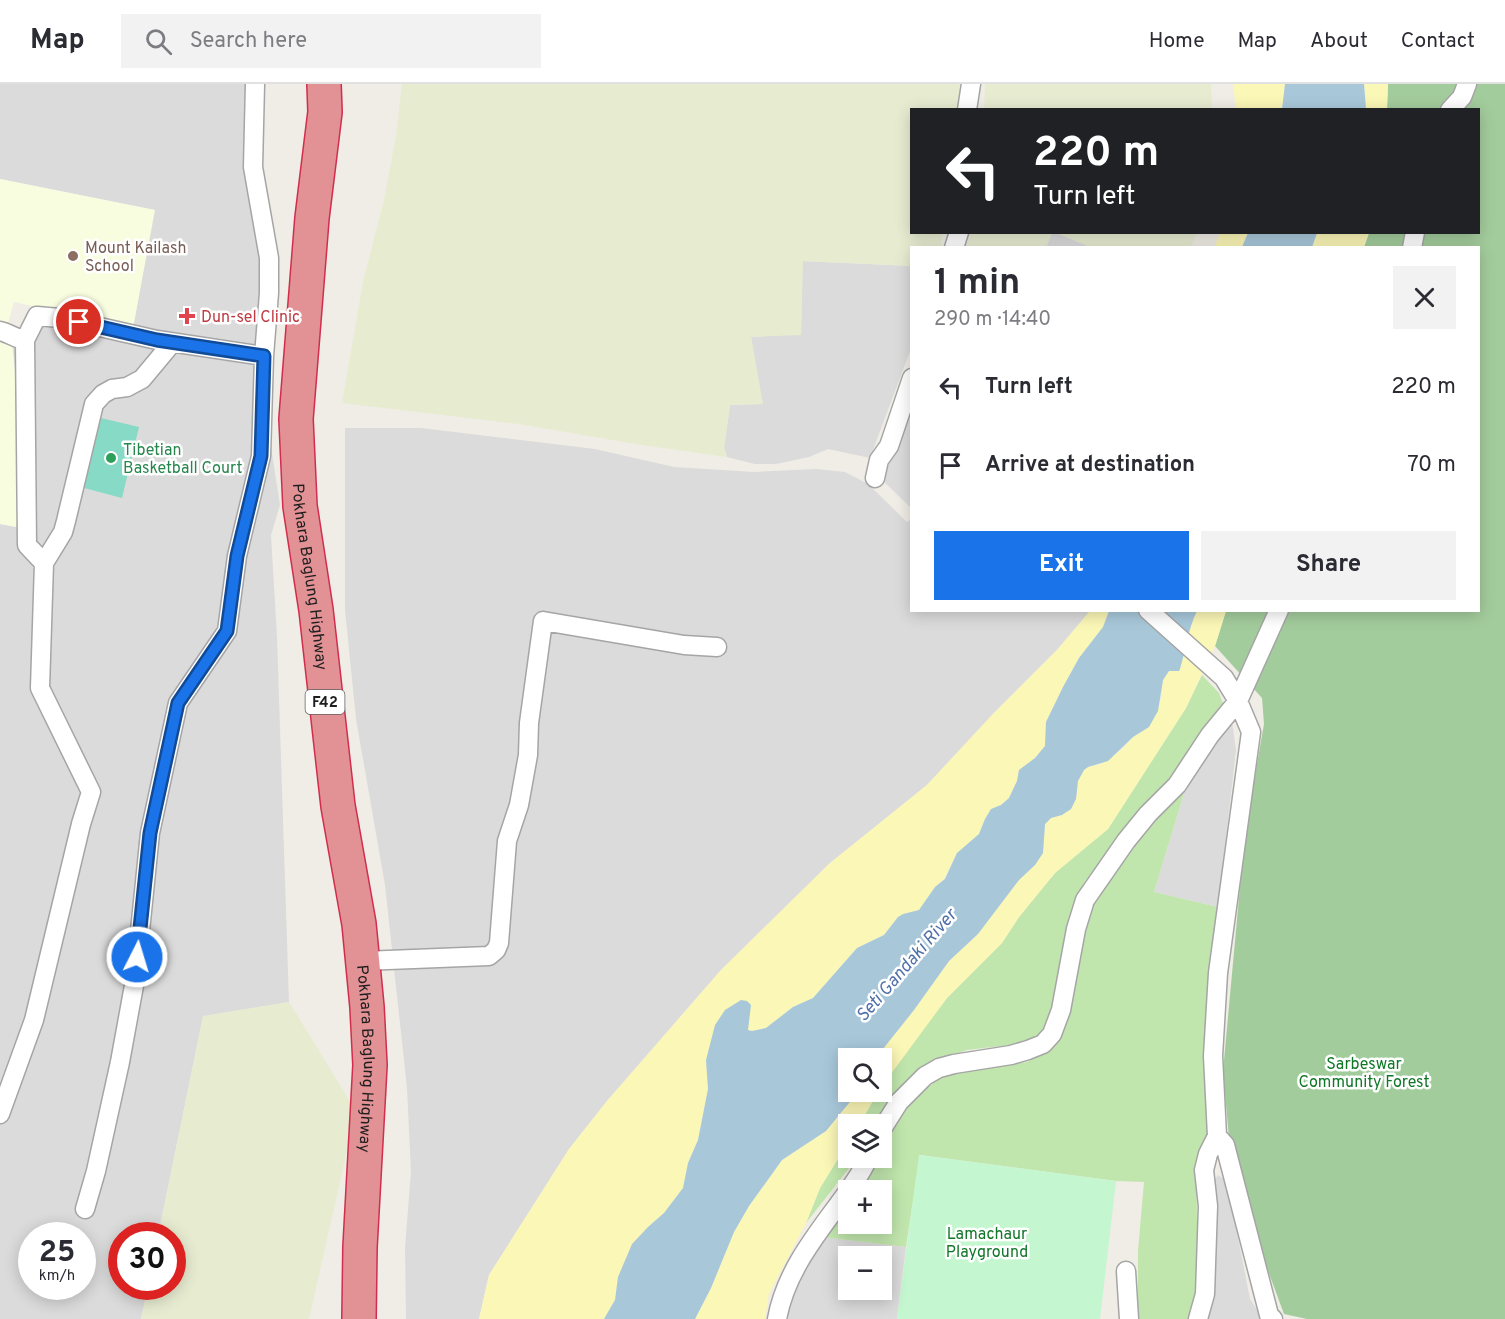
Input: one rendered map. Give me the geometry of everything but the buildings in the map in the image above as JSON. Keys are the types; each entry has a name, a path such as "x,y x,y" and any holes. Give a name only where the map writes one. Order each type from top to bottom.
{"highway":[{"name":"Pokhara Baglung Highway","path":"324,84 325,112 312,218 296,419 300,506 316,610 324,699 338,806 359,924 363,961 370,1065 358,1319"}],"street":[{"path":"85,1209 96,1171 120,1062 135,980 150,833 178,703 227,631 237,556 261,456 269,258 253,167 255,84"},
{"path":"967,108 971,84"},
{"path":"1452,108 1462,97 1467,84"},
{"path":"44,563 27,545 25,340 37,316 60,318 172,343 264,356"},
{"path":"0,331 25,340"},
{"path":"0,1114 34,1020 90,792 40,688 44,563 63,532 94,404 103,394 112,389 127,387 142,379 172,343"},
{"path":"875,478 879,460 889,446 910,384"},
{"path":"1150,612 1224,678 1238,701 1251,732 1218,973 1213,1056 1217,1136 1208,1154 1204,1170 1208,1206 1205,1294 1198,1319"},
{"path":"892,1115 912,1087 939,1068 1011,1055 1028,1050 1048,1039 1056,1027 1061,1010 1076,929 1085,900 1126,841 1148,814 1177,785 1210,735 1238,701 1278,612"},
{"path":"363,961 489,956 496,950 499,943 507,841 519,806 528,754 529,723 543,621 684,645 717,647"},
{"path":"1217,1136 1225,1145 1269,1315 1273,1319"},
{"path":"777,1319 782,1297 804,1251 863,1168"},
{"path":"1126,1271 1129,1319"}],"shaded area":[{"path":"0,84 247,84 265,261 268,428 280,505 271,535 277,637 289,1002 203,1017 161,1222 108,1222 108,1300 145,1300 141,1319 0,1319 0,524 21,528 21,435 12,342 45,320 133,328 154,210 0,179"},
{"path":"402,84 960,84 957,108 910,108 910,234 942,234 941,246 910,246 910,266 803,261 801,335 751,337 763,404 730,405 724,448 727,457 519,424 342,403 363,282 384,200 396,136"},
{"path":"985,84 1211,84 1212,108 984,108"},
{"name":"Mount Kailash School","path":"0,179 155,210 133,328 14,302 7,327 0,326"},
{"path":"969,234 1052,234 1046,246 966,246"},
{"path":"1051,234 1059,234 1088,246 1047,246"},
{"path":"1059,234 1197,234 1191,246 1088,246"},
{"path":"802,261 910,266 910,351 870,458 828,449 809,457 776,464 755,464 727,457 724,448 730,405 762,404 751,337 801,334"},
{"path":"0,336 12,342 21,435 22,528 0,524"},
{"path":"910,397 910,507 880,478"},
{"path":"345,428 421,428 595,449 674,467 754,472 816,469 845,472 868,484 907,522 910,520 910,612 1089,612 1057,650 927,785 830,863 721,970 607,1101 569,1149 489,1275 479,1319 406,1319 405,1247 411,1172 407,1088 385,885 356,719 345,610"},
{"path":"1232,721 1236,750 1218,907 1154,892 1187,783"},
{"path":"289,1002 356,1111 309,1319 141,1319 145,1300 186,1300 186,1222 161,1222 203,1016"},
{"path":"1218,1175 1227,1181 1250,1299 1263,1319 1208,1319 1214,1289 1216,1218 1212,1184"},
{"path":"822,1237 906,1247 897,1319 785,1319 801,1272"}],"green space":[{"name":"Sarbeswar Community Forest","path":"1388,84 1505,84 1505,1319 1307,1319 1284,1314 1253,1230 1244,1179 1229,1138 1223,1071 1245,833 1264,724 1262,698 1215,646 1226,612 1480,612 1480,246 1364,246 1369,234 1480,234 1480,108 1387,108"},
{"name":"Tibetian Basketball Court","path":"101,418 139,427 122,498 84,488"},
{"path":"1202,675 1219,693 1224,706 1180,770 1085,881 1073,908 1061,978 1050,1023 1042,1035 1019,1044 967,1050 925,1065 892,1099 892,1070 947,998 1002,943 1019,917 1055,873 1108,829 1186,708"},
{"path":"1187,783 1154,892 1218,907 1206,1012 1206,1097 1209,1127 1206,1143 1196,1159 1198,1278 1190,1319 1138,1319 1138,1251 1144,1182 1116,1181 920,1155 906,1247 822,1237 838,1215 838,1234 892,1234 892,1180 864,1180 870,1168 892,1168 892,1128 902,1112 944,1073 1027,1062 1056,1041 1084,923 1098,891"},
{"path":"872,1102 889,1102 882,1114 865,1114"},
{"name":"Lamachaur Playground","path":"919,1155 1116,1181 1100,1319 897,1319"},
{"path":"838,1159 838,1168 849,1168 806,1223 820,1188"}],"sand":[{"path":"1233,84 1285,84 1282,108 1236,108"},
{"path":"1364,84 1388,84 1387,108 1366,108"},
{"path":"1220,234 1248,234 1242,246 1215,246"},
{"path":"1317,234 1369,234 1364,246 1313,246"},
{"path":"1089,612 1109,612 1103,627 1079,658 1046,722 1045,746 1035,758 1019,770 1017,781 1009,798 991,810 979,834 957,853 944,879 935,887 919,910 898,917 884,935 857,948 813,998 793,1007 766,1028 748,1030 706,1060 708,1089 698,1140 688,1163 683,1188 664,1213 648,1227 618,1277 615,1300 604,1319 479,1319 489,1275 569,1149 607,1101 721,970 830,863 927,785 1057,650"},
{"path":"1197,612 1226,612 1215,646 1186,708 1108,829 1055,873 1019,917 1002,943 947,998 892,1072 892,1048 883,1048 949,961 978,934 1019,880 1035,865 1043,853 1045,824 1051,818 1062,815 1076,799 1078,781 1084,770 1101,764 1122,749 1133,737 1149,727 1161,699 1163,680 1169,671 1179,671"},
{"path":"850,1102 872,1102 865,1114 840,1114"},
{"path":"838,1116 838,1159 820,1188 806,1223 769,1294 765,1319 695,1319 711,1288 734,1232 749,1206 782,1160 826,1131"}],"water":[{"path":"1285,84 1364,84 1366,108 1282,108"},
{"path":"1247,234 1317,234 1312,246 1242,246"},
{"name":"Seti Gandaki River","path":"1109,612 1197,612 1180,669 1169,671 1163,680 1158,711 1149,727 1133,737 1108,761 1084,770 1078,781 1076,799 1071,809 1051,818 1045,824 1043,853 1035,865 1019,880 978,934 949,961 884,1048 838,1048 838,1102 850,1102 826,1131 782,1160 749,1206 734,1232 711,1288 695,1319 604,1319 615,1300 618,1277 632,1244 664,1213 683,1188 688,1163 698,1140 708,1089 706,1060 715,1025 725,1010 741,1000 747,1001 751,1005 748,1030 766,1028 793,1007 813,998 857,948 884,935 898,917 919,910 935,887 945,879 957,853 979,834 991,809 1001,805 1009,798 1017,781 1019,770 1035,758 1045,746 1046,722 1079,658 1103,627"}],"place":[{"name":"Mount Kailash School","path":"73,256"},
{"name":"Dun-sel Clinic","path":"187,316"},
{"name":"Tibetian Basketball Court","path":"111,458"}],"route":[{"path":"79,322 157,340 264,356 261,456 237,556 227,631 178,703 150,833 137,957"}]}
